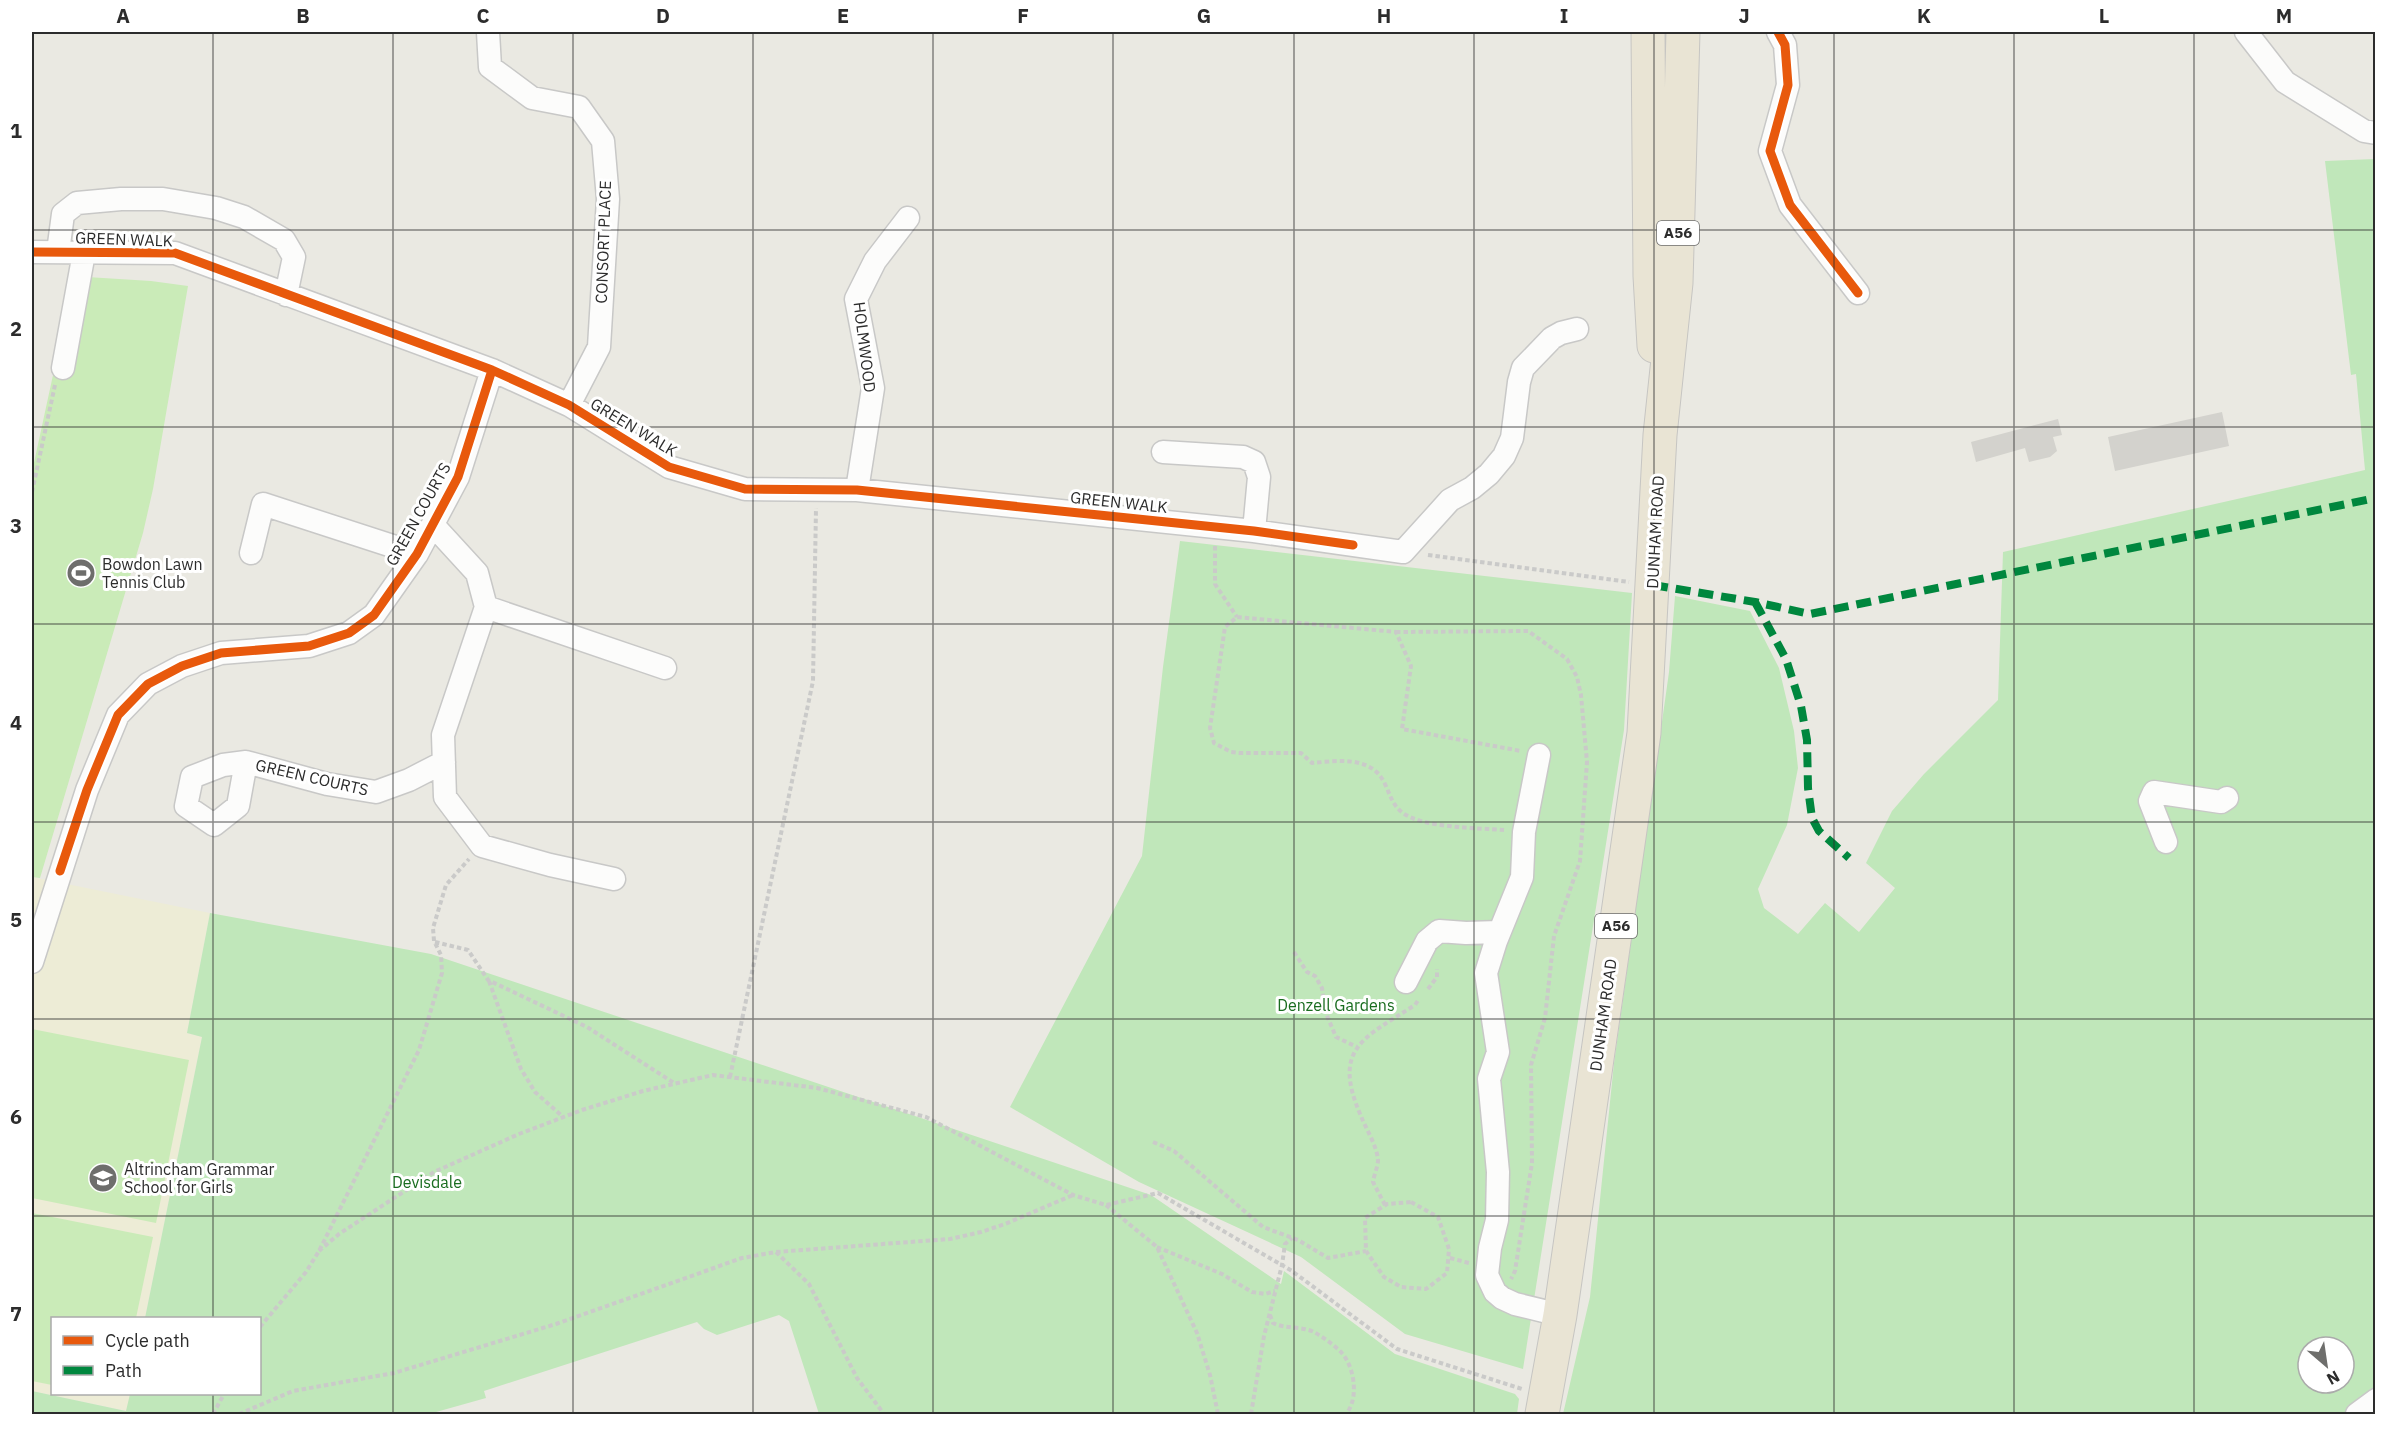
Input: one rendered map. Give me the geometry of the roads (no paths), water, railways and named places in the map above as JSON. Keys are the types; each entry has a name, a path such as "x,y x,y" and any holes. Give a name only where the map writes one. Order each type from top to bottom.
{"highway":[{"name":"DUNHAM ROAD","path":"1648,32 1650,276 1660,435"},
{"name":"DUNHAM ROAD","path":"1542,1414 1560,1315 1644,733 1660,435 1676,283 1683,32"}],"street":[{"name":"CONSORT PLACE","path":"488,32 490,67 532,98 579,107 603,141 608,199 599,347 569,405"},
{"path":"1778,32 1785,45 1788,85 1770,152 1790,205 1858,293"},
{"path":"2246,32 2285,82 2364,131 2376,133"},
{"path":"58,252 63,214 77,203 121,199 163,199 216,208 244,217 284,240 294,257 286,294"},
{"name":"HOLMWOOD","path":"857,490 873,388 856,298 874,261 908,218"},
{"name":"GREEN WALK","path":"32,252 175,253 492,370 569,405 669,467 745,489 857,490 1156,530 1215,527 1404,552 1450,500 1472,488 1489,474 1504,456 1512,438 1523,368 1552,338 1577,329"},
{"path":"63,368 84,253"},
{"name":"GREEN COURTS","path":"32,962 87,790 118,715 148,684 182,666 221,653 309,646 349,633 374,615 417,554 458,477 492,370"},
{"path":"1163,452 1244,457 1254,462 1259,477 1254,531"},
{"name":"GREEN COURTS","path":"250,553 263,504 417,554"},
{"name":"GREEN COURTS","path":"433,525 477,573 486,607"},
{"path":"614,879 550,865 482,846 446,797 443,735 486,607 665,668"},
{"path":"1539,755 1524,832 1522,877 1499,932 1486,973 1498,1052 1489,1078 1498,1172 1497,1220 1490,1248 1487,1275 1495,1292 1502,1298 1521,1306 1560,1315"},
{"name":"GREEN COURTS","path":"246,762 327,784 376,792 409,780 444,762"},
{"path":"2166,842 2150,801 2154,792 2221,802 2227,798"},
{"path":"1406,982 1427,941 1439,931 1499,932"},
{"path":"2357,1414 2376,1400"}],"place":[{"name":"Bowdon Lawn Tennis Club","path":"81,573"},
{"name":"Altrincham Grammar School for Girls","path":"103,1178"}],"park label":[{"name":"Denzell Gardens","path":"1336,1005"},
{"name":"Devisdale","path":"427,1182"}]}
